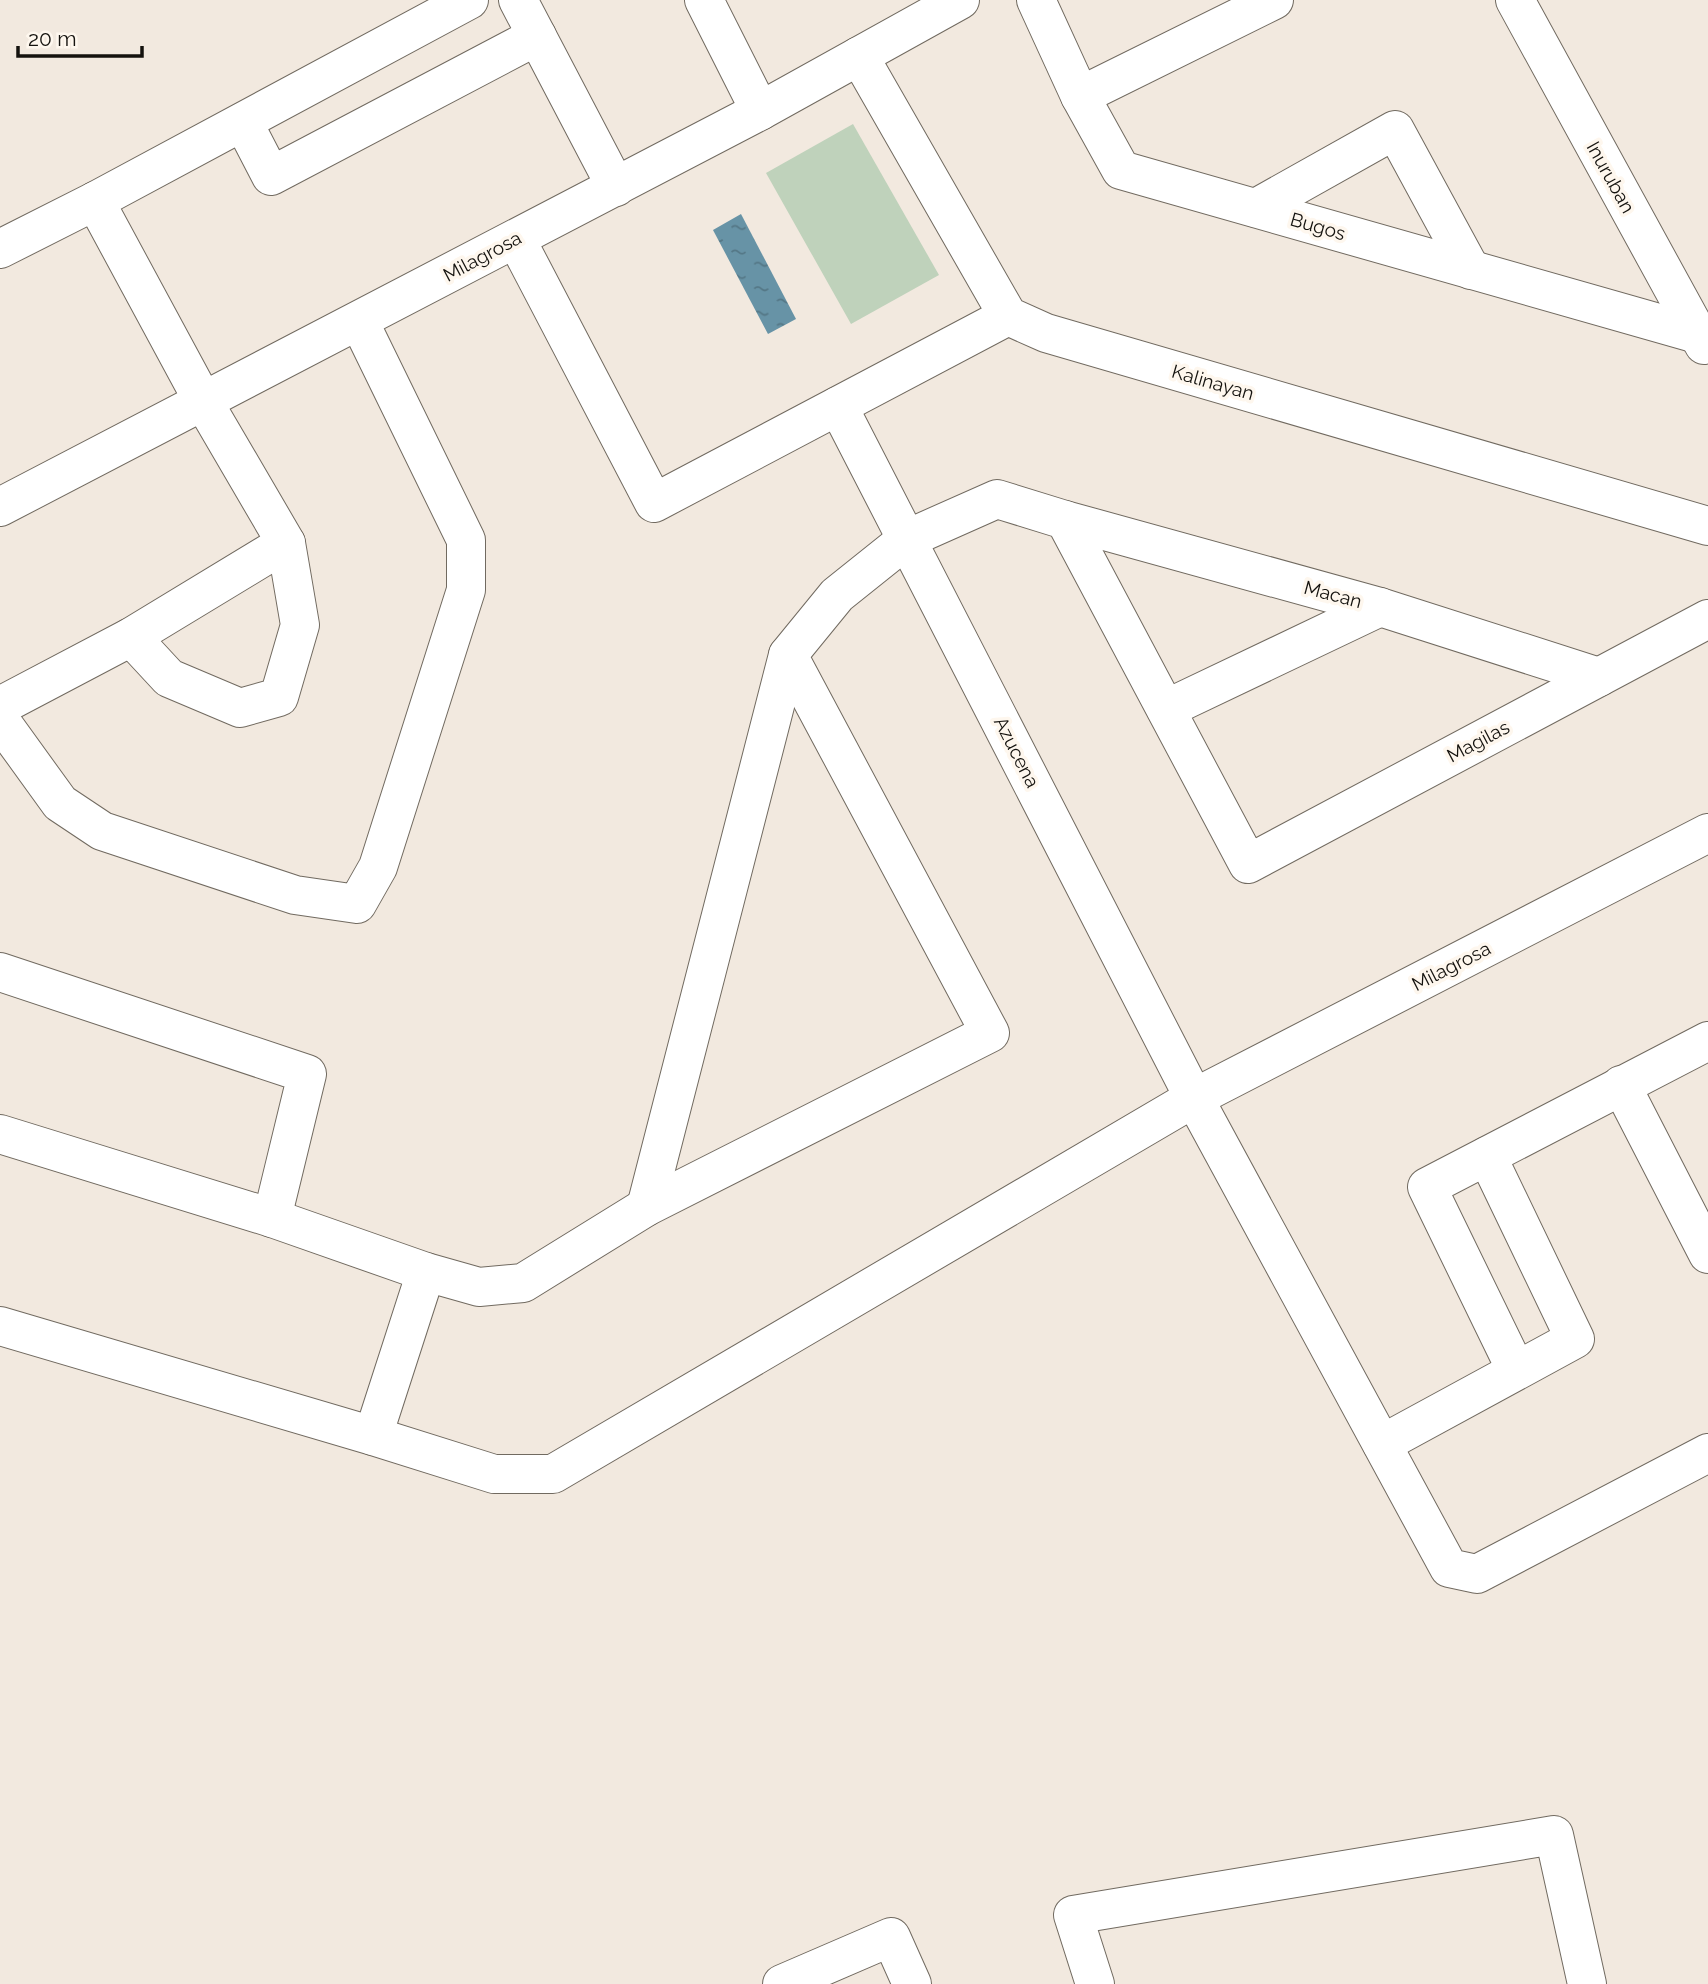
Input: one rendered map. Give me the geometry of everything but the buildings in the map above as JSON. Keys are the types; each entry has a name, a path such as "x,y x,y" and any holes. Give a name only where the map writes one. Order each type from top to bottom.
{"street":[{"path":"0,249 95,201 469,0"},
{"path":"519,0 616,187"},
{"path":"704,0 760,111"},
{"name":"Milagrosa","path":"0,507 760,111 960,0"},
{"name":"Bugos","path":"1036,0 1080,96 1121,170 1471,270 1702,344"},
{"path":"1080,96 1274,0"},
{"name":"Inuruban","path":"1515,0 1702,344"},
{"path":"243,122 271,176 537,36"},
{"path":"516,239 654,503 1008,317 859,56"},
{"path":"1256,208 1395,130 1471,270"},
{"path":"95,201 203,401 286,543 300,625 279,697 240,708 169,678 131,637"},
{"name":"Kalinayan","path":"1008,317 1046,333 1708,526"},
{"path":"0,720 60,803 102,831 295,895 357,904 378,866 466,590 466,540 359,321"},
{"name":"Azucena","path":"838,406 1194,1098 1449,1568 1478,1574 1708,1453"},
{"name":"Macan","path":"788,655 837,595 907,539 997,499 1380,607 1599,677"},
{"path":"1065,520 1166,709 1380,607"},
{"path":"0,706 131,637 286,543"},
{"name":"Magilas","path":"1166,709 1248,864 1708,619"},
{"path":"0,1134 272,1219 426,1272 479,1287 523,1283 646,1207 990,1033 788,655"},
{"path":"646,1207 788,655"},
{"name":"Milagrosa","path":"0,1325 495,1475 553,1475 1194,1098 1708,833"},
{"path":"0,972 307,1073 272,1219"},
{"path":"1516,1370 1427,1187 1708,1041"},
{"path":"1621,1085 1708,1254"},
{"path":"1382,1444 1575,1339 1487,1156"},
{"path":"373,1436 426,1272"},
{"path":"1084,1980 1073,1915 1554,1835 1587,1984"},
{"path":"782,1984 891,1937 912,1984"}],"green space":[{"path":"853,124 939,275 851,324 766,173"}],"water":[{"path":"741,214 796,319 768,334 713,230"}]}
